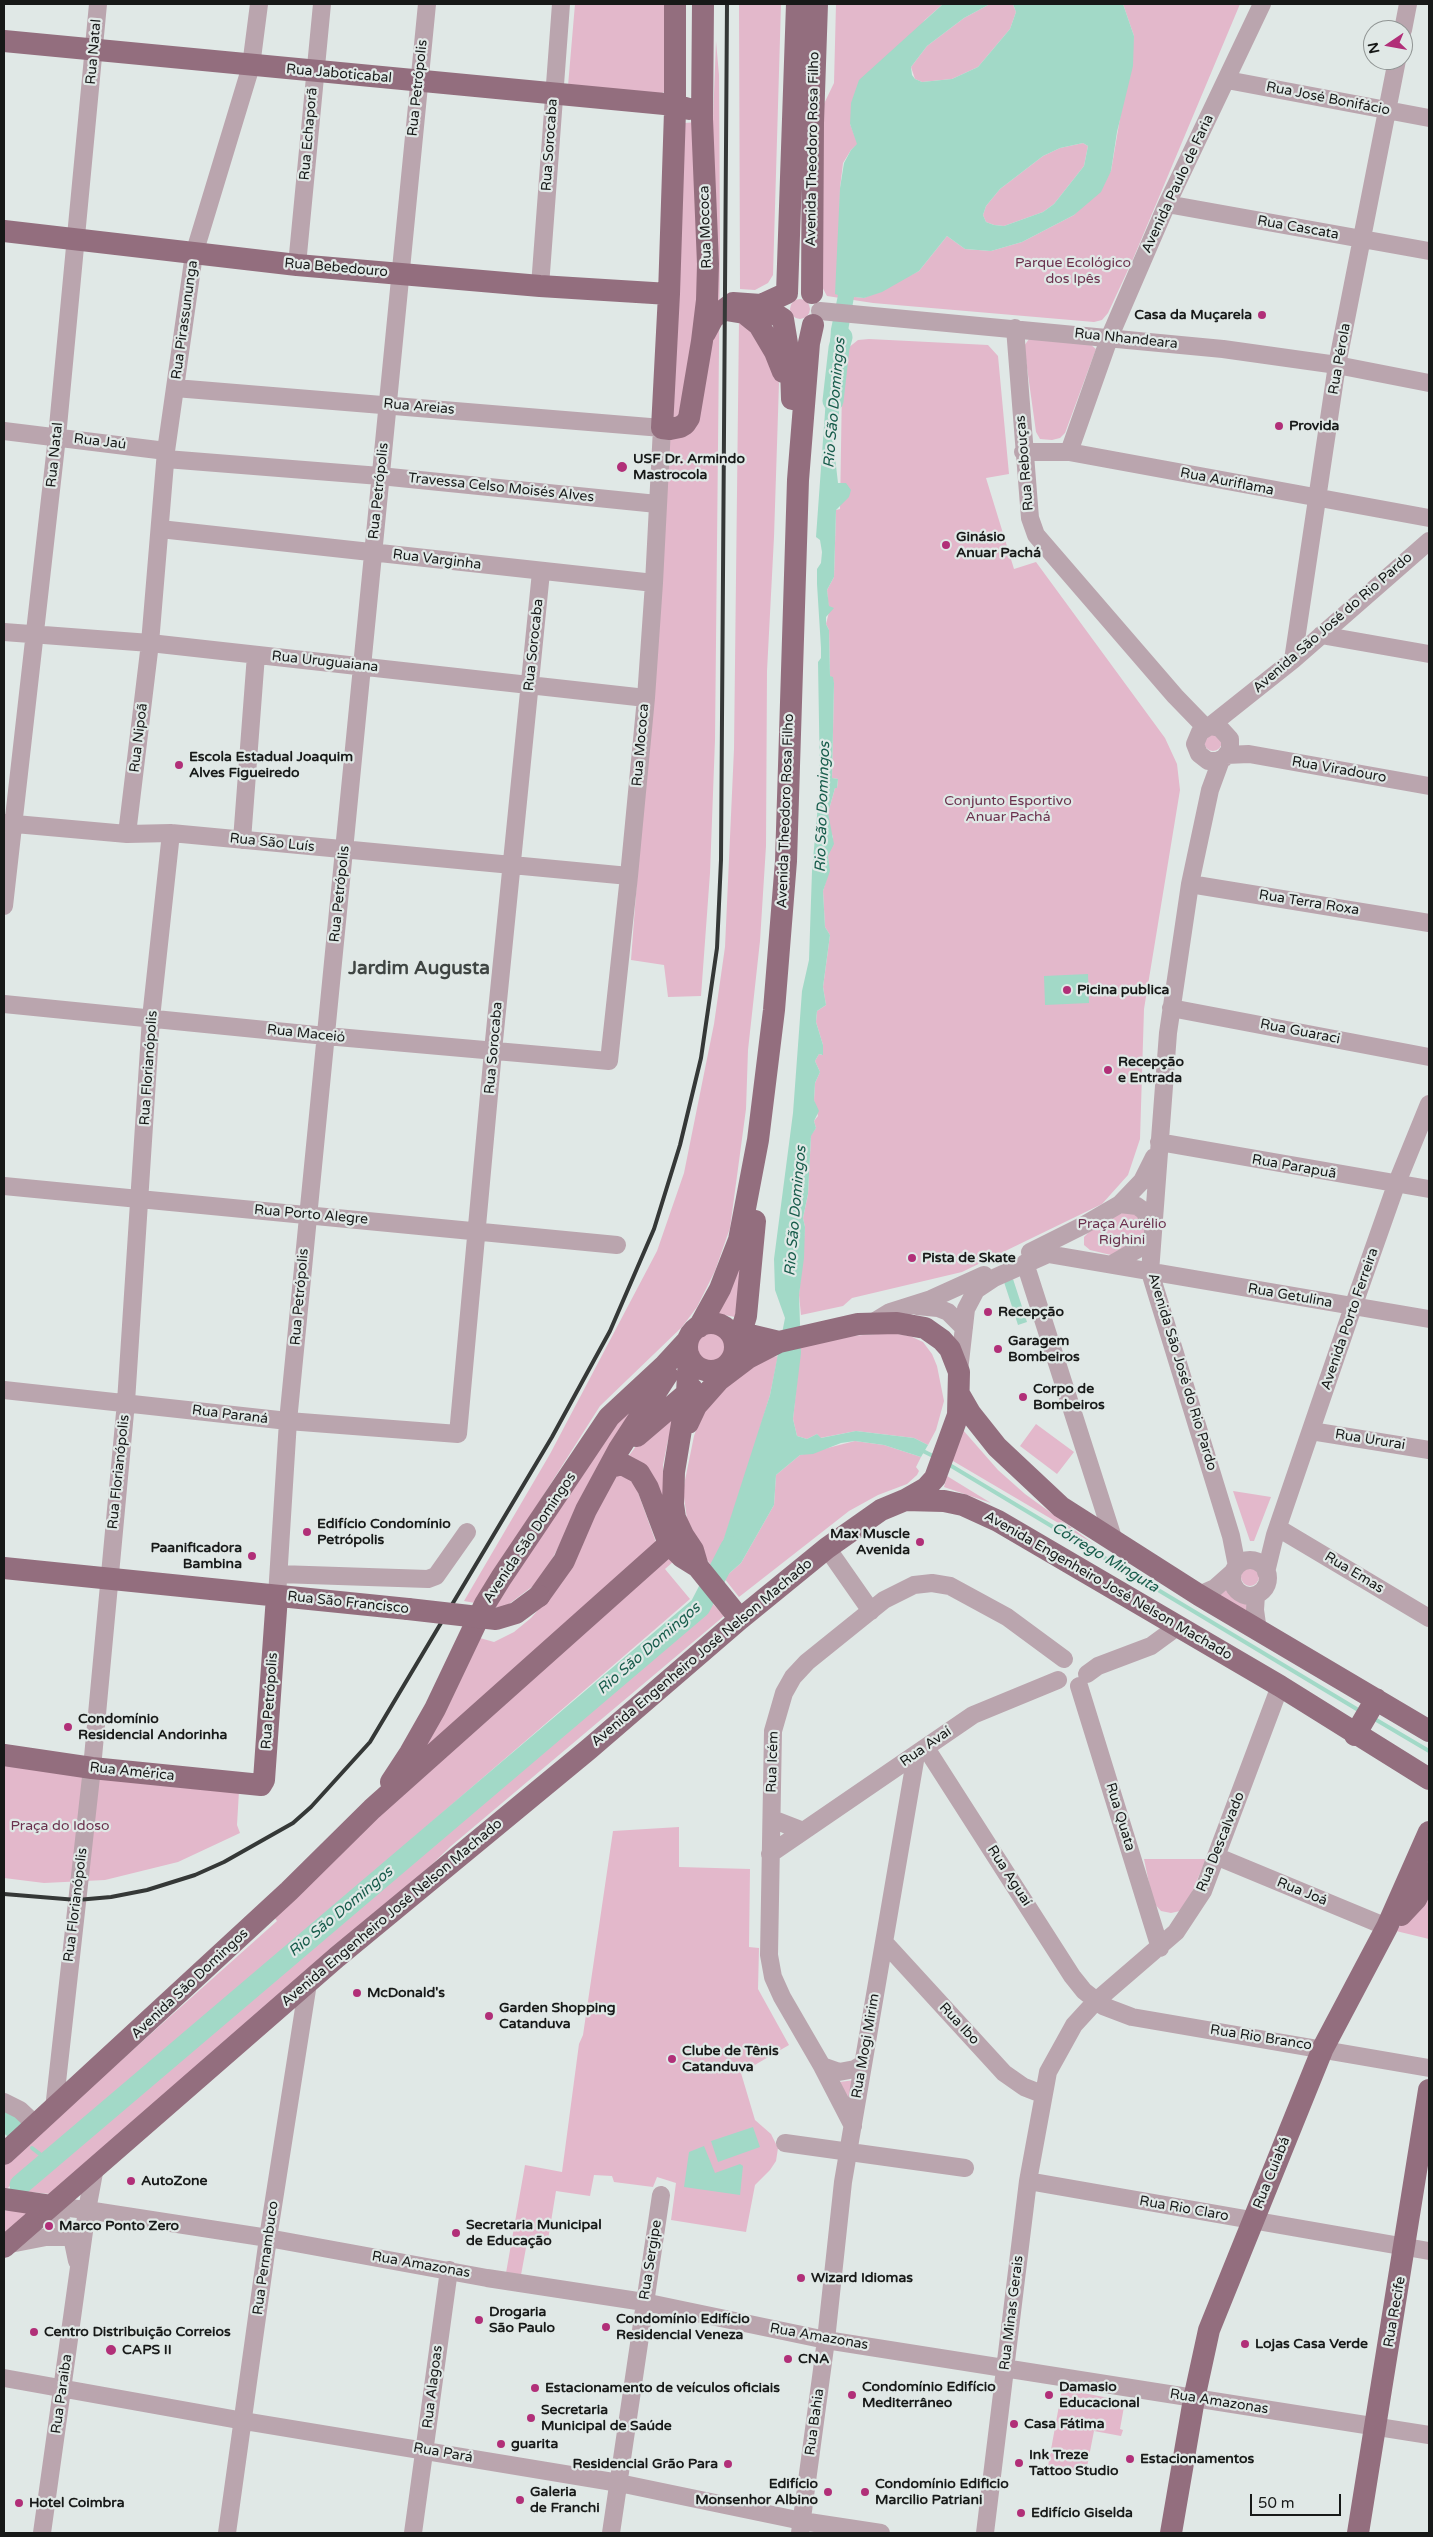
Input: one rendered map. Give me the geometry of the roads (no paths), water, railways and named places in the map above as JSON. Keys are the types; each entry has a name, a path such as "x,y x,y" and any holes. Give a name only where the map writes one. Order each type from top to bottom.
{"main road":[{"name":"Rua Mococa","path":"676,4 670,294 662,428 680,428 686,424 702,341 708,264 702,119 703,4"},
{"name":"Avenida Theodoro Rosa Filho","path":"691,1343 731,1265 739,1240 758,1140 775,1002 786,861 798,480 809,343 819,310 804,63 797,4"},
{"name":"Avenida Theodoro Rosa Filho","path":"787,293 804,63 817,4"},
{"name":"Rua Jaboticabal","path":"4,41 675,105 687,108 702,119"},
{"name":"Rua Bebedouro","path":"4,231 78,238 194,254 297,265 540,286 670,294"},
{"path":"708,264 714,284 721,293 729,310 744,313 759,325 775,352 783,373 792,416"},
{"path":"702,341 706,327 727,307 761,305 795,289 803,289 819,310 798,329 789,325 761,305"},
{"path":"783,319 782,300 787,293"},
{"name":"Avenida Theodoro Rosa Filho","path":"783,319 791,368 792,416 798,480"},
{"name":"Avenida Theodoro Rosa Filho","path":"736,1337 755,1228 758,1140"},
{"path":"698,1567 693,1550 675,1518 673,1504 674,1472 687,1393 691,1343 714,1322 736,1337 779,1342 865,1324 912,1325 934,1333 950,1349 959,1372 958,1415 935,1478 926,1488 905,1500"},
{"path":"691,1343 698,1368 713,1373 727,1365 733,1358 736,1337"},
{"path":"681,1438 696,1406 710,1389 738,1366 779,1342"},
{"name":"Rua São Francisco","path":"4,1568 109,1579 278,1585 408,1608 496,1619 516,1613 540,1596 564,1561 586,1510 619,1449 691,1343"},
{"name":"Avenida São Domingos","path":"372,1809 410,1753 435,1709 485,1604 610,1417 691,1343"},
{"name":"Rua São Francisco","path":"610,1467 649,1425 713,1373"},
{"name":"Avenida Engenheiro José Nelson Machado","path":"959,1394 970,1413 996,1447 1043,1492 1114,1541 1258,1631 1366,1716 1429,1779"},
{"path":"610,1467 622,1464 639,1473 648,1488 669,1544 682,1557 698,1567 735,1613"},
{"name":"Avenida Engenheiro José Nelson Machado","path":"43,2204 96,2167 735,1613 881,1510 905,1500 944,1501 981,1512 1280,1686 1366,1716 1429,1731"},
{"name":"Avenida São Domingos","path":"4,2154 289,1891 372,1809 669,1544"},
{"name":"Rua Petrópolis","path":"261,1785 264,1780 278,1585"},
{"name":"Rua América","path":"4,1755 92,1768 261,1785"},
{"name":"Rua Cuiabá","path":"1171,2533 1194,2399 1209,2330 1323,2048 1387,1927 1429,1832"},
{"path":"1387,1927 1408,1909 1426,1879"},
{"name":"Rua Recife","path":"1358,2533 1406,2247 1429,2090"},
{"name":"Rua Amazonas","path":"4,2199 43,2204"},
{"path":"4,2246 43,2204"}],"street":[{"name":"Rua Natal","path":"4,906 8,823 36,635 78,238 98,4"},
{"name":"Rua Pirassununga","path":"150,643 166,455 194,254 251,66 258,4"},
{"name":"Rua Echaporã","path":"297,265 322,4"},
{"name":"Rua Petrópolis","path":"278,1585 288,1422 363,666 399,274 427,4"},
{"name":"Rua Sorocaba","path":"540,286 561,4"},
{"name":"Avenida Paulo de Faria","path":"1068,452 1110,336 1167,204 1262,4"},
{"path":"1405,20 1408,4"},
{"name":"Rua Pérola","path":"1293,660 1337,365 1395,70"},
{"name":"Rua José Bonifácio","path":"1227,80 1429,118"},
{"name":"Rua Cascata","path":"1167,204 1429,251"},
{"name":"Rua Nhandeara","path":"819,310 1110,336 1223,349 1337,365 1429,383"},
{"name":"Rua Rebouças","path":"1015,328 1030,518 1036,535 1215,743"},
{"name":"Rua Areias","path":"175,388 662,428"},
{"name":"Rua Mococa","path":"609,1061 646,698 662,428"},
{"name":"Rua Jaú","path":"4,431 57,437 166,455"},
{"name":"Rua Auriflama","path":"1024,452 1068,452 1429,518"},
{"name":"Travessa Celso Moisés Alves","path":"166,455 657,504"},
{"name":"Rua Varginha","path":"160,530 654,583"},
{"name":"Avenida São José do Rio Pardo","path":"1256,1595 1243,1594 1237,1591 1232,1579 1247,1566 1232,1536 1150,1272 1159,1142 1172,1008 1190,884 1210,790 1215,743 1236,706 1293,660 1429,540"},
{"name":"Rua Sorocaba","path":"458,1434 478,1232 493,1051 542,572"},
{"name":"Rua Uruguaiana","path":"4,632 150,643 646,698"},
{"path":"1321,635 1429,654"},
{"name":"Rua Nipoã","path":"127,834 150,643"},
{"path":"242,840 256,655"},
{"name":"Rua Viradouro","path":"1215,743 1249,754 1429,786"},
{"name":"Rua São Luís","path":"8,823 127,834 171,833 344,851 629,876"},
{"name":"Rua Florianópolis","path":"54,2109 92,1768 126,1402 151,1018 171,833"},
{"name":"Rua Terra Roxa","path":"1190,884 1429,922"},
{"name":"Rua Maceió","path":"4,1004 326,1036 609,1061"},
{"name":"Rua Guaraci","path":"1172,1008 1429,1057"},
{"name":"Avenida Porto Ferreira","path":"1256,1595 1267,1583 1247,1566 1276,1531 1396,1185 1429,1104"},
{"path":"865,1324 890,1312 959,1288 1084,1225 1120,1204 1142,1181 1150,1167 1159,1142"},
{"name":"Rua Parapuã","path":"1159,1142 1396,1185 1429,1189"},
{"name":"Rua Porto Alegre","path":"4,1186 618,1245"},
{"path":"1112,1264 1153,1233 1144,1211 1137,1206 1120,1204"},
{"path":"1083,1258 1079,1242 1084,1225"},
{"path":"959,1372 968,1300 984,1283 1048,1254 1083,1258 1150,1272"},
{"path":"1025,1263 1114,1541"},
{"name":"Rua Getulina","path":"1150,1272 1429,1319"},
{"path":"908,1307 938,1308 948,1312 964,1328"},
{"name":"Rua Paraná","path":"4,1390 126,1402 288,1422 458,1434"},
{"name":"Rua Ururai","path":"1312,1431 1429,1450"},
{"path":"1082,1520 1095,1507 1100,1496"},
{"name":"Rua Emas","path":"1276,1531 1429,1618"},
{"path":"278,1585 428,1579 436,1576 466,1532"},
{"path":"827,1548 871,1611"},
{"path":"1200,1595 1215,1588 1247,1566"},
{"name":"Rua Icém","path":"853,2126 822,2066 782,1997 773,1976 769,1956 773,1731 784,1693 793,1677 807,1662 884,1600 914,1585 932,1583 950,1586 1007,1617 1064,1659"},
{"path":"1256,1595 1255,1610 1258,1631"},
{"path":"1087,1672 1074,1657 1064,1659 1056,1668 1058,1680 1067,1688 1087,1672 1151,1646 1177,1627"},
{"name":"Rua Quata","path":"1087,1672 1160,1948"},
{"name":"Rua Avaí","path":"770,1854 973,1715 1058,1680"},
{"name":"Rua Descalvado","path":"1042,2094 1048,2072 1061,2044 1074,2025 1096,2001 1160,1948 1190,1914 1203,1891 1218,1857 1280,1686"},
{"name":"Rua Mogi Mirim","path":"826,2340 848,2152 862,2064 921,1751"},
{"name":"Rua Aguaí","path":"921,1751 1072,1976 1096,2001"},
{"path":"772,1819 803,1831"},
{"name":"Rua Joá","path":"1218,1857 1387,1927"},
{"name":"Rua Ibo","path":"884,1942 1004,2073 1024,2087 1042,2094"},
{"name":"Rua Pernambuco","path":"227,2533 268,2238 308,1983"},
{"name":"Rua Rio Branco","path":"1096,2001 1111,2011 1132,2017 1323,2048 1429,2068"},
{"path":"822,2066 830,2070 847,2071 862,2064"},
{"name":"Rua Minas Gerais","path":"985,2533 1028,2181 1042,2094"},
{"path":"4,2102 20,2110 31,2130"},
{"path":"785,2143 966,2168"},
{"name":"Rua Paraiba","path":"42,2533 78,2287 78,2237 87,2210 96,2167"},
{"name":"Rua Rio Claro","path":"1028,2181 1429,2251"},
{"name":"Rua Sergipe","path":"611,2533 661,2195"},
{"path":"43,2204 78,2237"},
{"name":"Rua Amazonas","path":"43,2204 268,2238 644,2302 826,2340 1429,2435"},
{"path":"4,2246 46,2238 78,2237"},
{"name":"Rua Alagoas","path":"413,2533 449,2270"},
{"name":"Rua Bahia","path":"801,2527 826,2340"},
{"name":"Rua Pará","path":"4,2378 244,2421 619,2483 801,2527 881,2533"}],"water":[{"path":"943,4 990,4 964,18 927,46 911,67 912,75 915,79 922,82 952,79 978,67 1010,29 1016,12 1013,4 1123,4 1134,36 1133,66 1117,132 1111,171 1101,192 1074,215 1022,242 991,251 965,249 947,236 919,271 882,292 864,298 854,297 848,331 836,367 839,414 832,431 838,483 846,483 851,490 849,497 836,510 834,577 827,590 829,606 834,608 826,617 826,624 829,630 830,676 833,677 834,683 832,778 838,779 837,788 835,788 828,813 834,844 828,856 830,871 823,891 825,927 830,935 823,987 826,1005 817,1011 816,1022 823,1045 823,1055 819,1054 815,1061 820,1072 815,1083 814,1100 819,1111 814,1121 816,1128 811,1136 808,1194 803,1218 805,1227 804,1258 799,1295 801,1353 793,1419 797,1436 807,1439 817,1434 821,1438 856,1431 914,1438 928,1445 921,1457 884,1445 855,1441 841,1443 813,1454 800,1455 776,1475 774,1505 741,1563 724,1578 714,1569 770,1395 785,1318 775,1290 774,1259 793,1113 802,991 809,960 812,871 820,782 818,662 821,658 821,648 817,569 821,563 822,552 820,540 816,537 831,329 838,295 835,294 840,188 844,163 851,150 857,144 850,124 851,103 859,80","holes":["1083,143 1088,146 1084,166 1054,204 1043,212 1004,226 986,222 983,215 986,206 1000,189 1043,156 1060,148"]},
{"name":"Picina publica","path":"1088,974 1089,1003 1045,1005 1044,976"},
{"path":"1013,1279 1027,1322 1018,1325 1004,1282"},
{"path":"753,2127 760,2147 718,2162 711,2141"},
{"path":"704,2146 715,2173 740,2164 743,2166 740,2195 684,2187 689,2152"}],"waterway":[{"name":"Rio São Domingos","path":"833,401 842,337"},
{"name":"Córrego Minguta","path":"921,1450 935,1457"},
{"name":"Córrego Minguta","path":"948,1464 1360,1711"},
{"name":"Rio São Domingos","path":"20,2185 700,1607 731,1547"},
{"name":"Córrego Minguta","path":"1373,1718 1429,1751"},
{"path":"4,2120 19,2132"},
{"path":"32,2148 49,2161"}],"railway":[{"path":"4,1894 77,1900 111,1897 147,1890 195,1875 224,1862 293,1823 311,1807 370,1742 552,1437 610,1331 654,1229 680,1145 701,1058 717,948 721,860 727,4"}],"place":[{"name":"Casa da Muçarela","path":"1262,315"},
{"name":"Provida","path":"1279,426"},
{"name":"USF Dr. Armindo Mastrocola","path":"622,467"},
{"name":"Ginásio Anuar Pachá","path":"946,545"},
{"name":"Escola Estadual Joaquim Alves Figueiredo","path":"179,765"},
{"name":"Picina publica","path":"1067,990"},
{"name":"Recepção e Entrada","path":"1108,1070"},
{"name":"Pista de Skate","path":"912,1258"},
{"name":"Recepção","path":"988,1312"},
{"name":"Garagem Bombeiros","path":"998,1349"},
{"name":"Corpo de Bombeiros","path":"1023,1397"},
{"name":"Edifício Condomínio Petrópolis","path":"307,1532"},
{"name":"Max Muscle Avenida","path":"920,1542"},
{"name":"Paanificadora Bambina","path":"252,1556"},
{"name":"Condomínio Residencial Andorinha","path":"68,1727"},
{"name":"McDonald's","path":"357,1993"},
{"name":"Garden Shopping Catanduva","path":"489,2016"},
{"name":"Clube de Tênis Catanduva","path":"672,2059"},
{"name":"AutoZone","path":"131,2181"},
{"name":"Marco Ponto Zero","path":"49,2226"},
{"name":"Secretaria Municipal de Educação","path":"456,2233"},
{"name":"Wizard Idiomas","path":"801,2278"},
{"name":"Drogaria São Paulo","path":"479,2320"},
{"name":"Condomínio Edifício Residencial Veneza","path":"606,2327"},
{"name":"Centro Distribuição Correios","path":"34,2332"},
{"name":"Lojas Casa Verde","path":"1245,2344"},
{"name":"CAPS II","path":"111,2350"},
{"name":"CNA","path":"788,2359"},
{"name":"Estacionamento de veículos oficiais","path":"535,2388"},
{"name":"Condomínio Edifício Mediterrâneo","path":"852,2395"},
{"name":"Damasio Educacional","path":"1049,2395"},
{"name":"Secretaria Municipal de Saúde","path":"531,2418"},
{"name":"Casa Fátima","path":"1014,2424"},
{"name":"guarita","path":"501,2444"},
{"name":"Estacionamentos","path":"1130,2459"},
{"name":"Ink Treze Tattoo Studio","path":"1019,2463"},
{"name":"Residencial Grão Para","path":"728,2464"},
{"name":"Edifício Monsenhor Albino","path":"828,2492"},
{"name":"Condomínio Edificio Marcilio Patriani","path":"865,2492"},
{"name":"Galeria de Franchi","path":"520,2500"},
{"name":"Hotel Coimbra","path":"19,2503"},
{"name":"Edifício Giselda","path":"1021,2513"}],"district":[{"name":"Jardim Augusta","path":"419,969"}],"park label":[{"name":"Parque Ecológico dos Ipês","path":"1073,272"},
{"name":"Conjunto Esportivo Anuar Pachá","path":"1008,810"},
{"name":"Praça Aurélio Righini","path":"1122,1232"},
{"name":"Praça do Idoso","path":"60,1826"}]}
